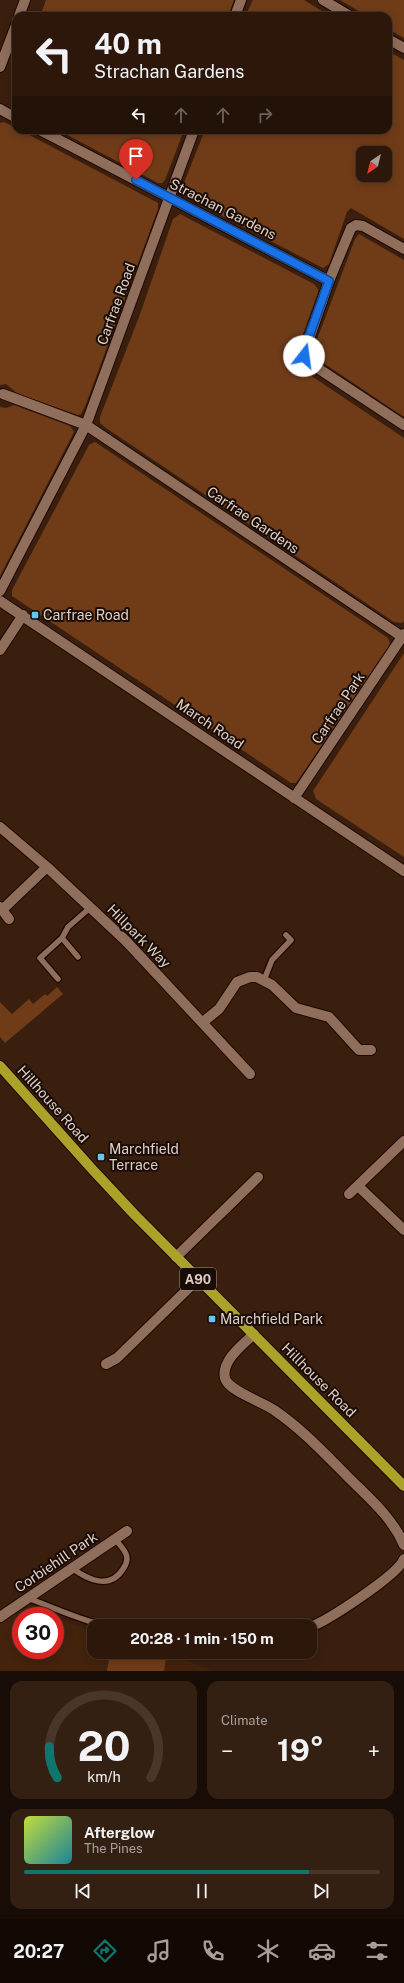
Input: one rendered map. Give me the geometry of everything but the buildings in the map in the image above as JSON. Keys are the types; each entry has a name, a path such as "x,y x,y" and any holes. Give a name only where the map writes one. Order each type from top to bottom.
{"main road":[{"name":"Hillhouse Road","path":"0,1066 92,1169 176,1257 404,1486"}],"street":[{"path":"20,12 25,0"},
{"path":"236,12 241,0"},
{"path":"324,0 344,12"},
{"path":"0,67 12,36"},
{"path":"392,40 404,48"},
{"path":"0,110 12,116"},
{"name":"Strachan Gardens","path":"48,134 329,281"},
{"name":"Carfrae Road","path":"0,591 86,425 193,134"},
{"path":"404,250 363,226 353,226 349,230 304,350 305,358 404,425"},
{"name":"Carfrae Gardens","path":"3,394 86,425 403,636"},
{"name":"March Road","path":"0,601 404,871"},
{"path":"0,650 23,615"},
{"name":"Carfrae Park","path":"294,798 403,636"},
{"name":"Hillpark Way","path":"0,827 47,867 126,941 250,1074"},
{"path":"9,918 1,908 47,867"},
{"path":"203,1022 219,1009 237,982 250,977 264,980 296,1008 328,1017 359,1050 371,1050"},
{"path":"349,1194 404,1141"},
{"path":"176,1257 258,1177"},
{"path":"358,1186 404,1230"},
{"path":"106,1364 117,1358 198,1279"},
{"path":"254,1334 236,1352 228,1363 225,1374 228,1384 235,1390 270,1407 295,1426 387,1516 404,1545"},
{"name":"Corbiehill Park","path":"0,1617 127,1531"},
{"path":"317,1624 331,1617 389,1576 399,1568 404,1559"}],"lane":[{"path":"58,979 40,958 62,938 68,927 91,907"},
{"path":"264,980 272,960 291,940 286,935"},
{"path":"62,938 78,956"},
{"path":"72,1568 90,1580 97,1582 113,1580 123,1570 127,1560 124,1550 115,1539"},
{"path":"28,1598 87,1620"}],"shaded area":[{"path":"46,0 234,0 230,12 42,12"},
{"path":"253,0 304,0 324,12 247,12"},
{"path":"340,0 404,0 404,38 392,31 392,12 360,12"},
{"path":"392,53 404,60 404,239 351,208 347,212 329,264 323,268 187,198 183,194 183,185 203,134 392,134"},
{"path":"4,122 12,126 12,134 28,134 158,203 158,209 86,404 81,414 78,415 18,394 6,384 0,385 0,123"},
{"path":"66,134 182,134 165,180 162,183 158,183"},
{"path":"180,214 314,284 318,289 318,292 294,359 301,369 404,438 404,621 402,623 394,622 100,423 100,417 139,317 173,219"},
{"path":"359,234 404,260 404,417 313,356 313,350 355,239"},
{"path":"14,405 70,426 74,432 0,576 0,407 6,408"},
{"path":"95,442 388,638 390,643 389,646 296,783 291,783 12,596 12,590 89,445"},
{"path":"404,653 404,857 316,799 313,791"},
{"path":"57,987 63,994 5,1043 0,1037 0,1002 12,1014 29,999 33,1004 45,994 47,996"},
{"path":"12,1616 12,1659 64,1659 64,1620 87,1629 87,1659 182,1659 212,1671 0,1671 0,1623"},
{"path":"109,1659 166,1659 164,1671 107,1671"}],"place":[{"name":"Carfrae Road","path":"35,615"},
{"name":"Marchfield Terrace","path":"101,1157"},
{"name":"Marchfield Park","path":"212,1319"}],"route":[{"path":"136,180 329,281 304,350 304,356"}]}
